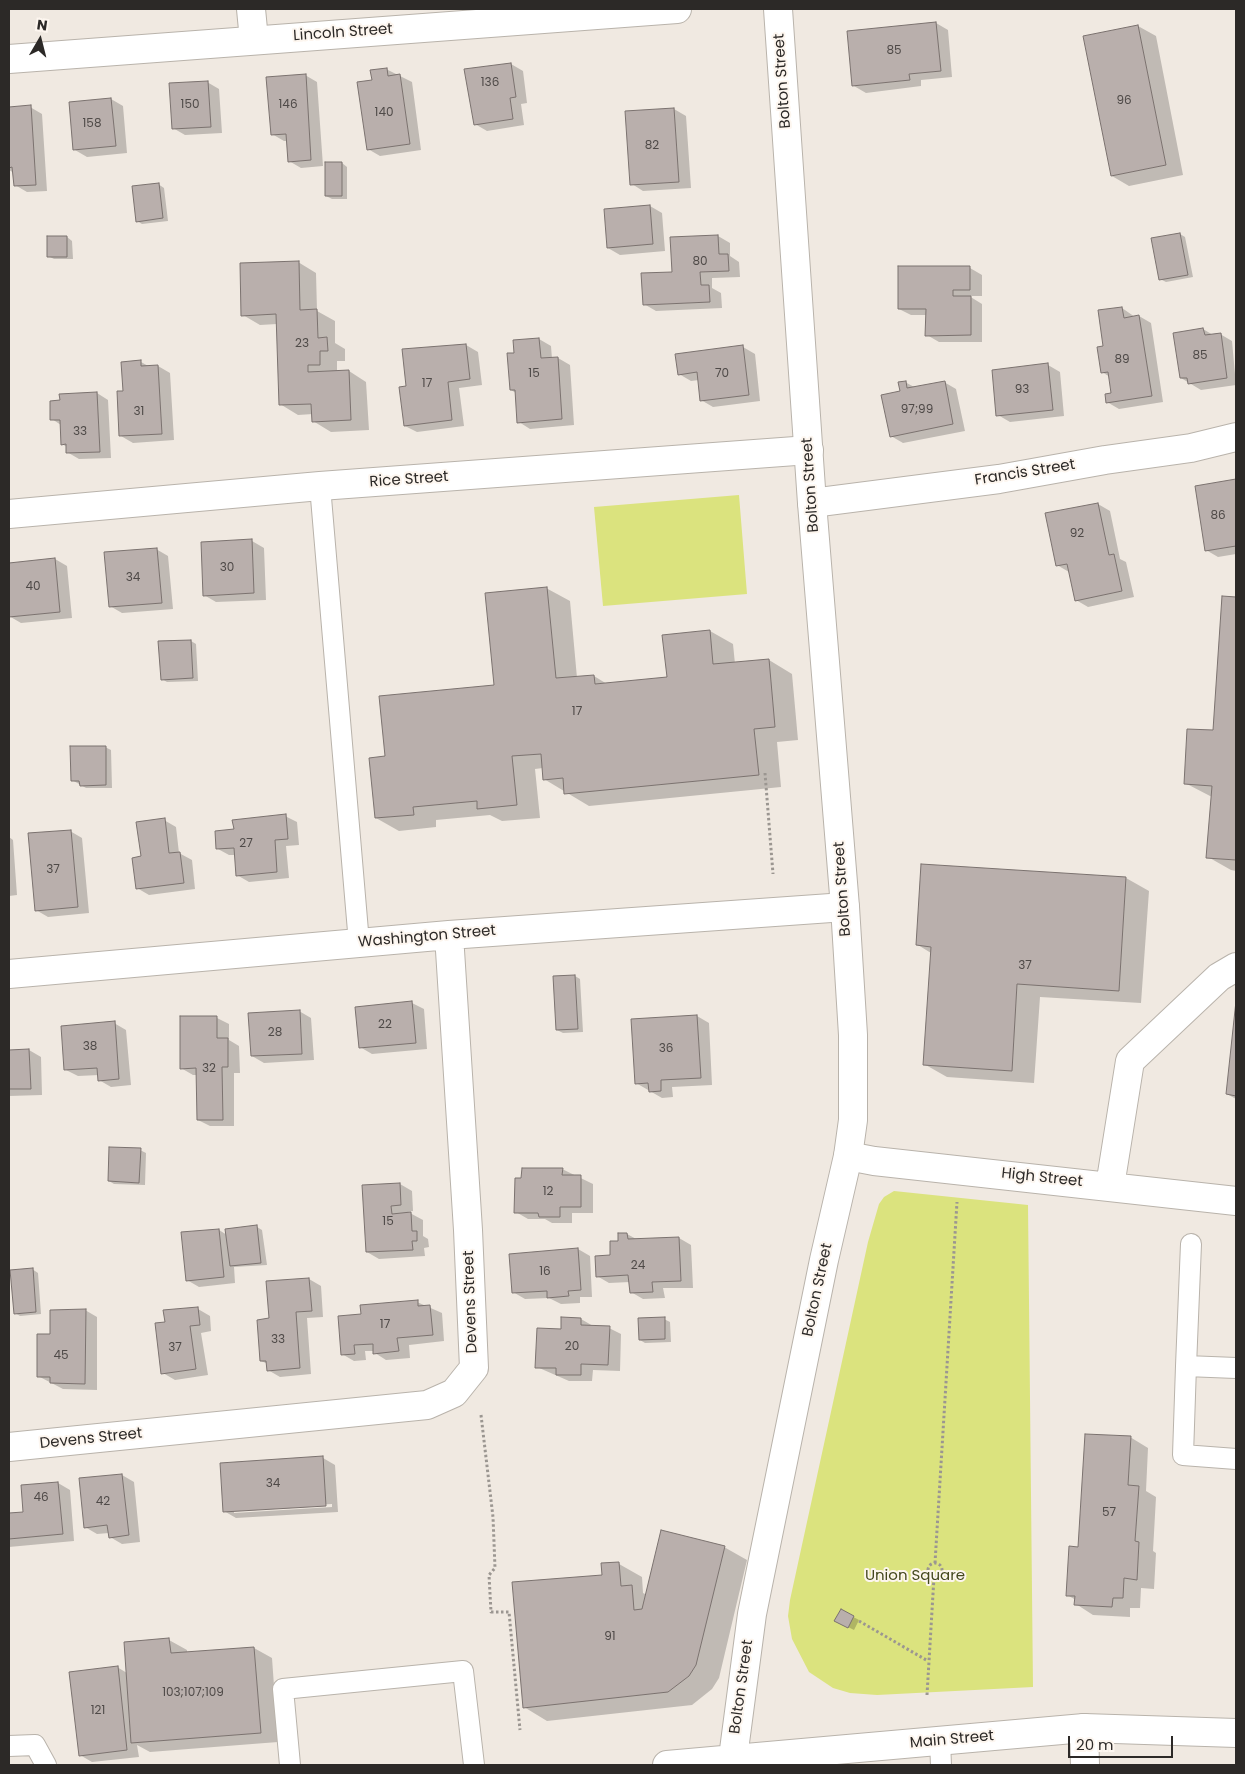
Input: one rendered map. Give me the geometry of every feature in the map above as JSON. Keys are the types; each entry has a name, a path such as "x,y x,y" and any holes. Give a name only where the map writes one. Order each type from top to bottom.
{"street":[{"path":"251,9 254,40"},
{"name":"Lincoln Street","path":"9,59 677,9"},
{"name":"Bolton Street","path":"730,1763 752,1614 824,1260 848,1156 853,1120 853,1035 845,907 812,503 778,9"},
{"name":"Francis Street","path":"812,503 999,479 1105,460 1191,448 1236,437"},
{"name":"Rice Street","path":"9,514 320,486 809,450"},
{"name":"Washington Street","path":"9,974 449,934 845,907"},
{"name":"Devens Street","path":"9,1448 426,1405 454,1393 474,1368 468,1230 449,934"},
{"path":"1110,1186 1130,1061 1219,977 1236,967"},
{"name":"High Street","path":"848,1156 1236,1201"},
{"path":"1084,1728 1085,1765"},
{"name":"Main Street","path":"667,1765 940,1753 1084,1728 1236,1733"}],"lane":[{"path":"320,486 359,943"},
{"path":"1191,1244 1183,1455 1236,1459"},
{"path":"1186,1366 1236,1368"},
{"path":"290,1765 283,1689 463,1671 474,1765"},
{"path":"9,1746 35,1745 46,1765"}],"path":[{"path":"765,772 773,874"},
{"path":"934,1577 941,1574 942,1569 936,1563 956,1226"},
{"path":"481,1415 493,1517 495,1568 489,1575 491,1612 509,1612 520,1730"},
{"path":"934,1577 930,1576 927,1570 929,1565 936,1563"},
{"path":"926,1695 934,1577"},
{"path":"859,1621 928,1661"}],"green space":[{"path":"739,495 747,594 603,606 594,507"},
{"name":"Union Square","path":"894,1191 1028,1205 1033,1687 877,1695 850,1693 833,1688 809,1672 792,1639 788,1616 790,1600 868,1242 879,1204 884,1197"}],"building":[{"path":"936,22 941,71 909,74 910,80 852,86 847,31"},
{"path":"1138,25 1166,165 1111,176 1083,36"},
{"path":"511,63 516,97 510,98 513,119 474,125 464,69"},
{"path":"387,68 388,76 400,74 410,144 367,150 357,82 372,80 370,70"},
{"path":"306,74 311,160 288,162 286,134 271,135 266,77"},
{"path":"208,81 211,127 172,129 169,83"},
{"path":"111,98 116,146 73,150 69,102"},
{"path":"31,105 36,185 14,186 12,167 9,168 9,107"},
{"path":"674,108 679,182 630,185 625,111"},
{"path":"325,162 342,162 342,196 325,196"},
{"path":"159,183 163,218 136,222 132,186"},
{"path":"650,205 653,244 607,248 604,209"},
{"path":"1180,233 1188,275 1159,280 1151,238"},
{"path":"718,235 719,254 728,254 729,271 700,272 701,285 709,285 710,302 643,305 641,273 672,272 670,237"},
{"path":"47,236 67,236 67,257 47,257"},
{"path":"299,261 300,310 317,309 318,338 327,337 328,351 320,351 320,365 308,365 308,372 349,370 351,420 312,422 311,404 279,405 276,314 241,316 240,263"},
{"path":"898,266 970,266 970,290 953,290 953,296 971,296 971,335 925,336 926,309 898,309"},
{"path":"1122,307 1124,318 1139,315 1152,396 1106,403 1105,394 1111,393 1108,372 1101,373 1097,347 1103,346 1098,310"},
{"path":"1203,328 1205,335 1221,333 1227,378 1188,384 1187,378 1180,378 1173,333"},
{"path":"539,338 541,358 558,357 562,419 517,423 515,390 510,390 507,353 514,353 513,340"},
{"path":"466,344 470,379 448,382 452,420 404,426 399,387 406,386 402,349"},
{"path":"743,345 749,395 700,401 697,372 678,375 675,354"},
{"path":"141,360 141,366 158,365 162,434 119,436 117,391 123,391 121,362"},
{"path":"1048,363 1053,410 996,416 992,370"},
{"path":"906,381 907,388 945,381 953,424 890,437 881,395 900,391 898,382"},
{"path":"97,392 100,452 66,453 66,444 61,445 60,420 50,420 50,401 60,400 59,394"},
{"path":"1236,479 1236,546 1205,551 1195,486"},
{"path":"1098,503 1109,555 1114,554 1122,591 1075,601 1067,564 1056,566 1045,513"},
{"path":"252,539 254,593 203,596 201,542"},
{"path":"157,548 162,603 109,607 104,552"},
{"path":"55,558 60,612 9,617 9,563"},
{"path":"547,587 556,678 594,675 595,684 667,677 662,635 710,630 713,664 769,659 775,727 754,729 759,775 564,794 563,778 543,780 541,754 512,756 517,805 477,809 477,801 413,807 414,815 375,818 369,758 385,756 379,696 494,685 485,593"},
{"path":"1222,596 1236,597 1236,860 1206,858 1212,786 1184,784 1187,729 1213,730"},
{"path":"191,640 193,678 161,680 158,641"},
{"path":"70,746 106,746 106,785 80,786 79,781 71,781"},
{"path":"286,814 288,839 275,840 277,872 236,876 234,848 216,849 215,831 234,829 232,820"},
{"path":"165,818 169,853 180,852 184,883 136,889 132,858 141,856 136,822"},
{"path":"71,830 78,907 35,911 28,833"},
{"path":"921,864 1126,877 1119,991 1017,984 1012,1071 923,1065 931,947 916,945"},
{"path":"575,975 578,1029 556,1030 553,976"},
{"path":"412,1001 416,1043 359,1048 355,1007"},
{"path":"1236,1001 1236,1096 1226,1094"},
{"path":"300,1010 302,1054 251,1056 248,1013"},
{"path":"697,1015 701,1078 661,1080 661,1091 649,1092 648,1083 635,1084 631,1019"},
{"path":"180,1016 217,1016 217,1038 228,1038 228,1067 222,1067 223,1120 197,1120 196,1068 180,1069"},
{"path":"115,1021 119,1079 98,1081 97,1068 64,1070 61,1026"},
{"path":"29,1049 31,1089 9,1089 9,1050"},
{"path":"109,1147 141,1148 139,1183 108,1181"},
{"path":"522,1168 563,1168 562,1175 581,1175 581,1207 560,1207 560,1217 539,1217 538,1213 514,1213 515,1178 521,1178"},
{"path":"400,1183 401,1205 391,1206 392,1214 411,1212 412,1231 417,1231 417,1241 412,1241 413,1250 366,1252 362,1185"},
{"path":"257,1225 261,1263 230,1266 225,1229"},
{"path":"219,1229 224,1277 186,1281 181,1232"},
{"path":"618,1233 627,1233 628,1239 679,1237 681,1281 652,1282 653,1292 630,1293 628,1275 596,1277 595,1256 610,1255 610,1241 618,1241"},
{"path":"578,1248 581,1290 568,1291 569,1296 547,1298 547,1291 512,1293 509,1254"},
{"path":"33,1268 36,1312 14,1314 10,1270"},
{"path":"309,1278 312,1311 296,1312 300,1368 267,1371 266,1361 260,1361 257,1320 269,1318 266,1281"},
{"path":"418,1300 418,1306 430,1305 433,1335 397,1338 399,1351 373,1354 373,1344 354,1345 355,1354 341,1355 338,1316 361,1314 360,1305"},
{"path":"198,1307 200,1325 190,1326 196,1369 161,1374 155,1323 165,1322 163,1310"},
{"path":"86,1309 85,1384 50,1383 50,1377 37,1377 37,1334 50,1334 50,1310"},
{"path":"561,1317 581,1318 581,1325 610,1326 608,1365 581,1364 581,1375 556,1375 556,1368 535,1368 537,1328 561,1329"},
{"path":"665,1317 665,1339 639,1340 638,1318"},
{"path":"1085,1434 1131,1436 1128,1485 1139,1486 1135,1541 1139,1542 1137,1580 1124,1578 1123,1598 1113,1598 1112,1607 1074,1605 1075,1596 1066,1596 1069,1546 1078,1547"},
{"path":"323,1456 326,1506 223,1512 220,1463"},
{"path":"122,1474 129,1535 109,1538 107,1525 84,1528 79,1478"},
{"path":"58,1482 63,1534 9,1539 9,1513 23,1512 21,1485"},
{"path":"661,1530 725,1546 696,1665 689,1676 668,1692 523,1708 512,1582 602,1575 601,1563 619,1562 621,1586 632,1585 634,1610 642,1609"},
{"path":"841,1609 854,1616 848,1628 834,1621"},
{"path":"169,1638 171,1653 254,1647 261,1733 131,1743 124,1642"},
{"path":"118,1666 127,1750 79,1756 69,1672"}]}
